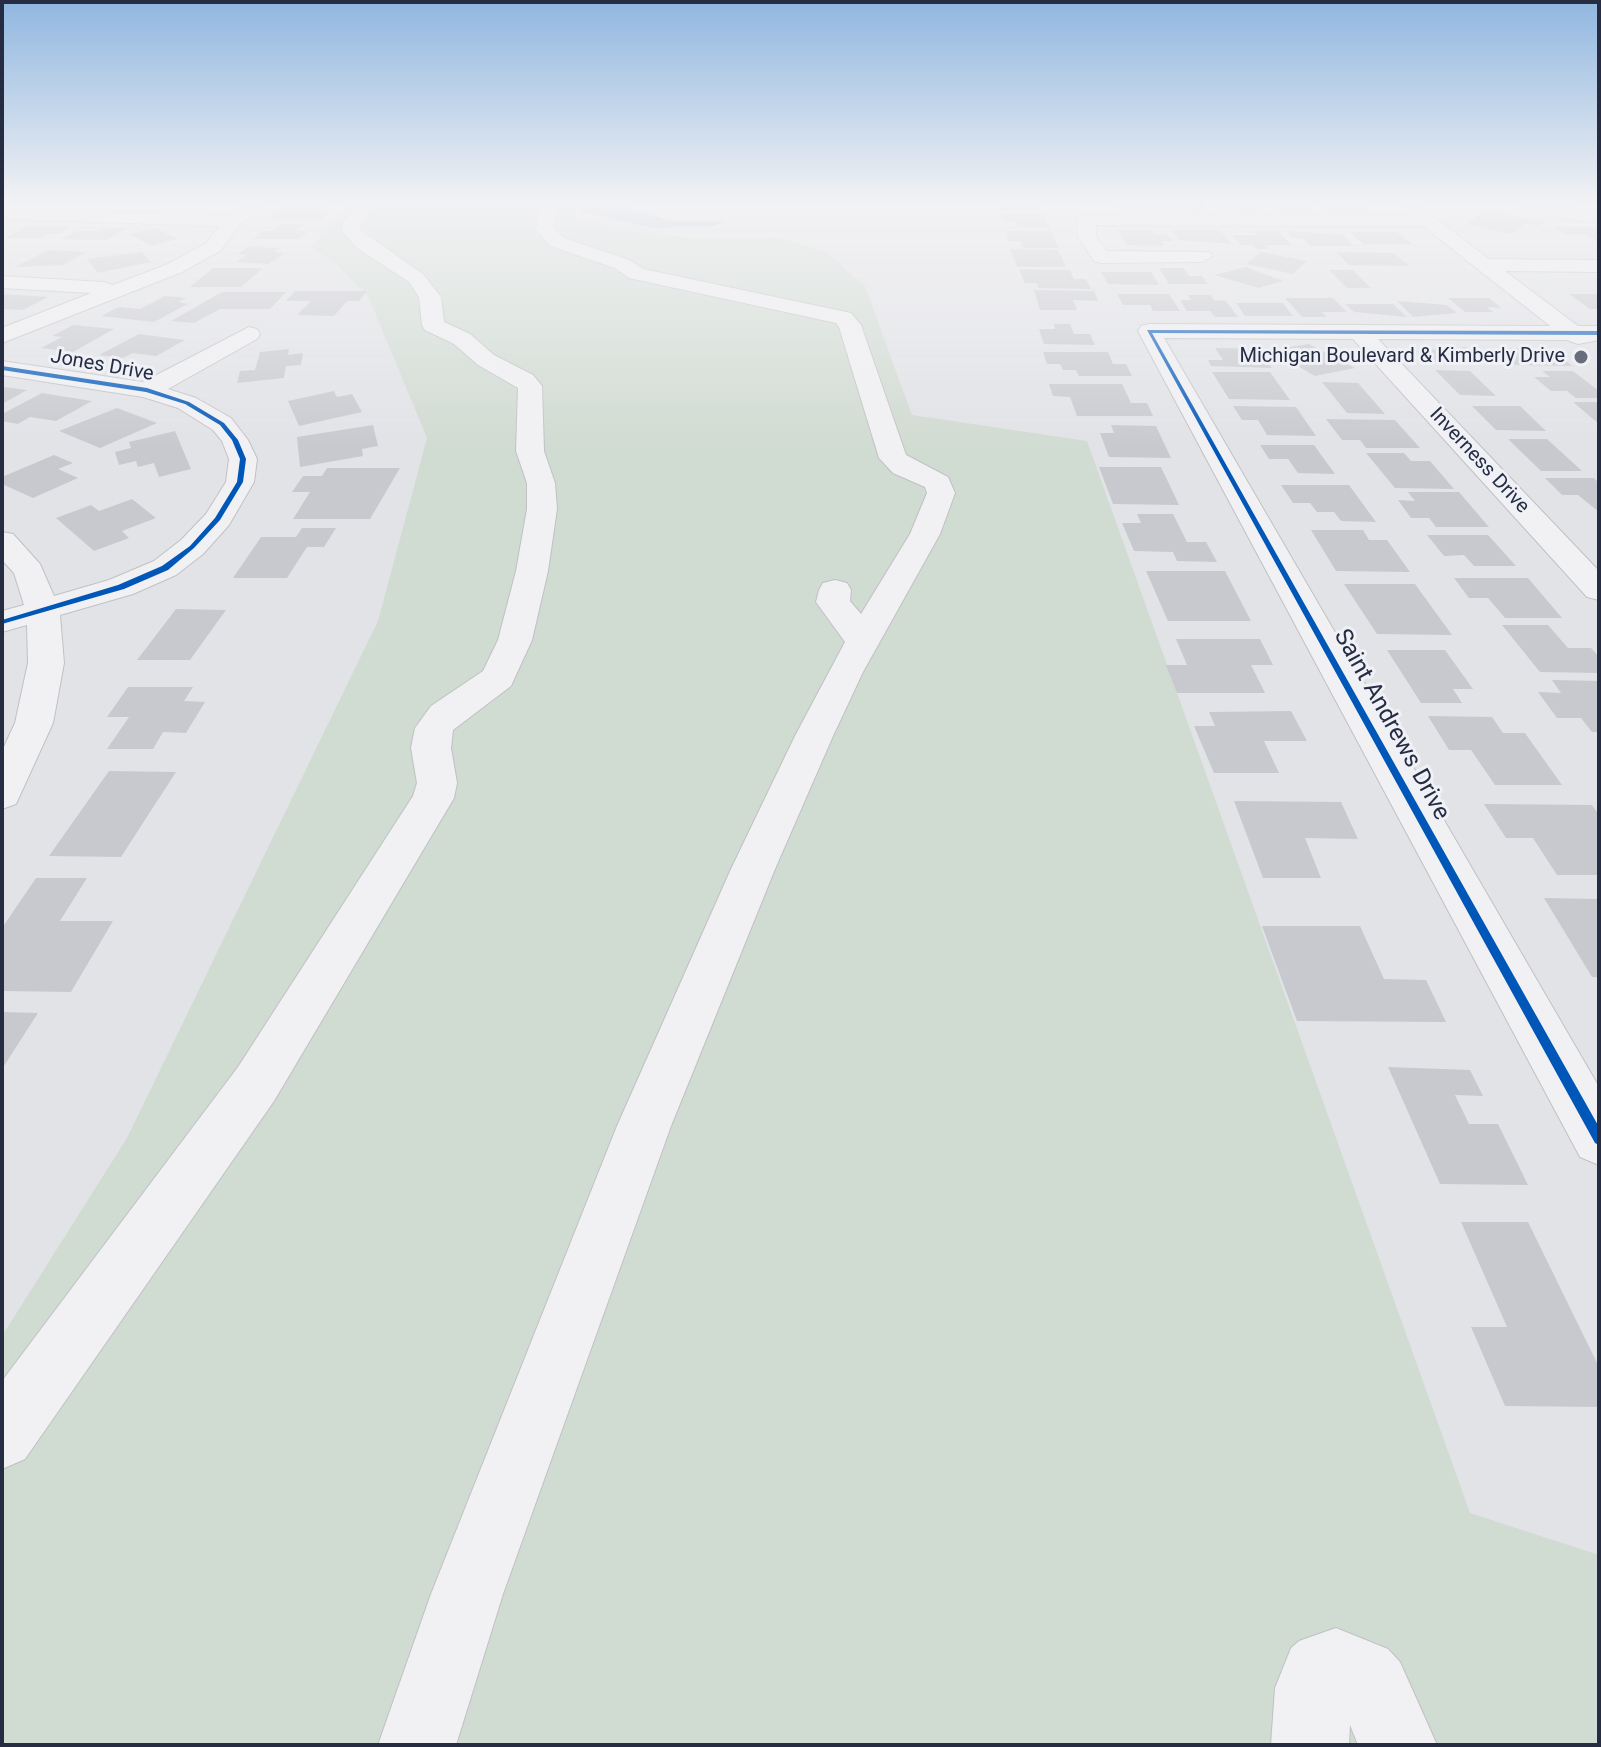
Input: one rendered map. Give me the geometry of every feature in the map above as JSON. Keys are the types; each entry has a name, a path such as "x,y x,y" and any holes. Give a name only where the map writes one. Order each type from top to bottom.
{"street":[{"path":"57,286 126,290"},
{"path":"2,336 45,317 135,286"},
{"path":"2,1436 210,1151 263,1073 433,798 437,783 431,748 434,728 444,715 498,678 515,640 532,571 542,500 541,483 530,451 530,386 486,360 462,339 433,325 430,297 422,286"},
{"path":"417,1745 467,1594 633,1153 773,825 829,703 925,534 941,493 938,483 903,467 893,458 847,321 832,314 692,286"},
{"path":"1512,287 1554,288"},
{"path":"1512,287 1599,354"},
{"name":"Saint Andrews Drive","path":"1359,332 1149,331 1599,1139"},
{"path":"1359,332 1599,333"},
{"name":"Inverness Drive","path":"1359,332 1599,590"},
{"path":"147,390 249,334"},
{"name":"Jones Drive","path":"2,368 147,390 187,403 222,424 235,440 243,459 240,482 218,519 192,547 165,568 121,587 2,622"},
{"path":"2,541 29,571 43,610 46,663 34,723 2,794"},
{"path":"835,590 833,602 862,642"},
{"path":"1310,1745 1313,1688 1318,1675 1326,1668 1336,1666 1361,1676 1373,1689 1398,1745"}],"shaded area":[{"path":"358,286 864,286 912,415 1087,441 1470,1513 1599,1555 1599,1745 2,1745 2,1336 127,1138 378,621 427,438 368,296"}],"building":[{"path":"192,286 243,286 241,287"},
{"path":"1038,286 1089,286 1091,289 1039,288"},
{"path":"1345,286 1371,288 1347,288"},
{"path":"1034,290 1094,291 1098,301 1073,300 1077,310 1040,310"},
{"path":"295,291 367,291 359,301 347,301 334,316 297,315 311,301 286,301"},
{"path":"222,292 286,292 270,309 220,309 194,323 171,321"},
{"path":"2,294 48,297 23,310 2,309"},
{"path":"1117,294 1169,294 1180,311 1153,311 1150,305 1123,305"},
{"path":"1569,294 1599,294 1599,309 1590,309"},
{"path":"1188,295 1211,295 1214,300 1226,301 1238,317 1215,317 1210,311 1187,311 1180,300 1191,300"},
{"path":"165,296 186,298 178,302 188,304 154,322 101,316 119,307 140,309"},
{"path":"1285,298 1333,298 1347,312 1322,312 1327,317 1302,317"},
{"path":"1448,298 1489,298 1501,308 1487,307 1493,312 1465,312"},
{"path":"1397,301 1447,305 1457,313 1413,317"},
{"path":"1236,303 1283,303 1293,316 1245,316"},
{"path":"1345,304 1393,304 1407,317 1354,312"},
{"path":"1054,324 1070,324 1074,334 1090,334 1095,345 1044,344 1039,329 1055,329"},
{"path":"73,325 114,329 73,352 41,348 62,337 52,336"},
{"path":"139,334 185,340 156,356 133,353 122,358 99,355"},
{"path":"1309,344 1355,368 1315,376 1270,350"},
{"path":"1466,347 1486,358 1437,363 1419,351"},
{"path":"1215,348 1259,349 1272,368 1211,366 1208,360 1223,360"},
{"path":"1496,348 1524,348 1530,354 1558,354 1572,366 1515,365"},
{"path":"289,349 288,355 303,353 301,365 286,366 284,378 237,383 240,371 255,370 260,352"},
{"path":"1043,352 1108,352 1113,364 1126,364 1132,376 1079,376 1076,370 1063,370 1060,364 1047,364"},
{"path":"1435,370 1470,371 1496,396 1460,395"},
{"path":"1542,371 1573,371 1599,391 1599,398 1576,398 1567,391 1551,391 1534,377 1550,377"},
{"path":"1212,372 1270,372 1290,400 1229,399"},
{"path":"1322,382 1358,383 1385,414 1347,413"},
{"path":"1049,384 1122,384 1131,403 1147,403 1153,416 1077,416 1070,397 1053,396"},
{"path":"4,387 27,390 2,404"},
{"path":"334,391 337,397 352,394 362,412 299,426 288,401"},
{"path":"42,393 92,401 56,421 30,417 18,424 2,421 2,414"},
{"path":"1573,402 1599,402 1599,424"},
{"path":"1233,406 1296,407 1316,436 1267,435 1258,420 1242,420"},
{"path":"1472,406 1520,406 1546,431 1496,430"},
{"path":"117,408 157,423 100,448 59,431"},
{"path":"1326,419 1395,420 1420,448 1366,448 1360,440 1342,440"},
{"path":"373,425 378,446 362,449 363,456 300,467 297,437"},
{"path":"1111,425 1156,426 1171,458 1109,457 1100,433 1114,433"},
{"path":"175,431 191,469 159,477 154,463 138,467 136,461 119,465 115,452 131,448 129,442"},
{"path":"1508,439 1547,439 1582,471 1541,471"},
{"path":"1260,445 1314,445 1335,474 1298,473 1288,459 1269,459"},
{"path":"1366,453 1404,453 1411,461 1430,461 1454,489 1395,488"},
{"path":"54,455 73,463 58,469 78,478 33,498 2,484 2,477"},
{"path":"1099,467 1161,467 1179,505 1113,504"},
{"path":"327,468 400,468 370,519 293,519 310,492 292,492 303,476 322,476"},
{"path":"1545,478 1594,478 1599,483 1599,512 1578,495 1562,495"},
{"path":"1281,485 1349,485 1376,522 1341,521 1334,512 1317,512 1310,503 1293,503"},
{"path":"1408,492 1459,492 1489,527 1436,527 1429,518 1411,518 1398,500 1415,501"},
{"path":"132,499 156,518 122,531 129,538 94,551 56,518 91,505 99,511"},
{"path":"1137,514 1173,514 1187,542 1206,542 1217,562 1177,561 1173,552 1134,551 1122,523 1141,523"},
{"path":"302,528 336,528 324,547 307,547 287,578 233,578 261,537 296,537"},
{"path":"1311,530 1363,530 1369,540 1387,540 1410,572 1336,571"},
{"path":"1427,535 1488,535 1516,566 1474,566 1464,555 1444,556"},
{"path":"1146,571 1225,571 1251,621 1168,621"},
{"path":"1454,578 1528,578 1562,618 1505,618 1488,598 1469,598"},
{"path":"1344,584 1415,584 1452,635 1377,634"},
{"path":"176,609 226,610 190,660 137,660"},
{"path":"1502,625 1548,625 1568,648 1591,648 1599,657 1599,673 1540,672"},
{"path":"1176,639 1260,639 1273,665 1251,665 1265,693 1177,693 1166,665 1187,665"},
{"path":"1387,650 1445,650 1473,689 1453,689 1462,703 1421,703"},
{"path":"1552,680 1599,681 1599,732 1592,732 1581,718 1557,718 1538,692 1561,693"},
{"path":"128,687 193,687 184,701 205,702 186,733 163,732 153,749 107,749 129,717 107,717"},
{"path":"1291,711 1307,741 1264,741 1279,773 1214,773 1194,726 1215,726 1209,712"},
{"path":"1428,716 1492,717 1503,733 1525,733 1562,785 1495,785 1471,750 1449,750"},
{"path":"109,771 176,772 121,857 49,856"},
{"path":"1234,801 1341,802 1358,839 1305,838 1321,878 1263,878"},
{"path":"1484,804 1592,805 1599,815 1599,875 1557,875 1533,838 1506,838"},
{"path":"36,878 87,878 60,921 113,921 71,992 2,991 2,928"},
{"path":"1544,898 1599,899 1599,977 1592,977"},
{"path":"1262,926 1360,926 1384,979 1426,980 1446,1022 1297,1021"},
{"path":"2,1012 38,1013 2,1069"},
{"path":"1388,1067 1470,1070 1483,1096 1455,1095 1469,1124 1498,1124 1528,1185 1440,1184"},
{"path":"1461,1222 1528,1222 1599,1367 1599,1407 1505,1406 1471,1327 1507,1327"}],"cycle path":[{"path":"1599,333 1149,331 1599,1139"},
{"path":"2,368 147,390 187,403 222,424 235,440 243,459 240,482 218,519 192,547 165,568 121,587 2,622"}],"place":[{"name":"Michigan Boulevard & Kimberly Drive","path":"1581,357"}]}
